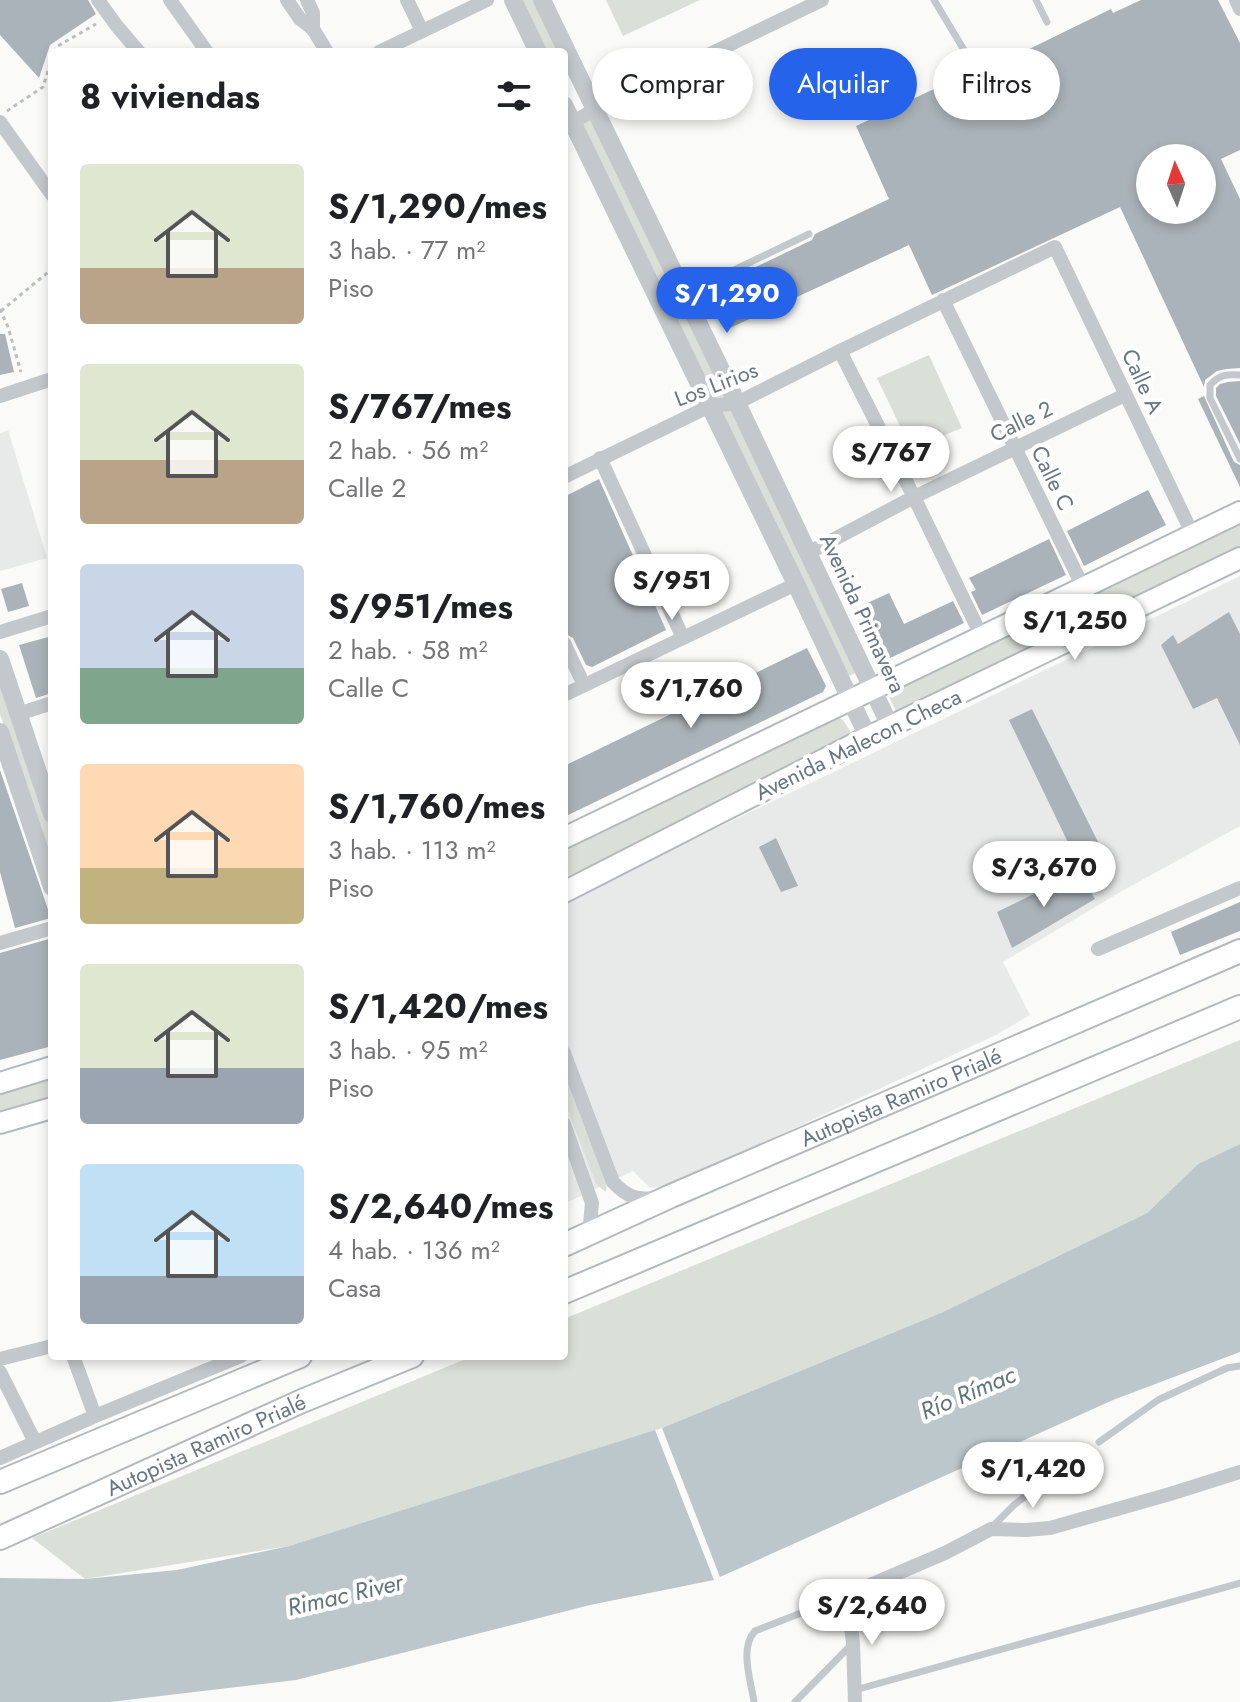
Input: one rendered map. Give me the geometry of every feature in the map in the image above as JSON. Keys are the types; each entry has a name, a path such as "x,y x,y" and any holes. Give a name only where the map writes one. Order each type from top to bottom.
{"highway":[{"name":"Autopista Ramiro Prialé","path":"574,1241 671,1196 1240,951"},
{"path":"568,1290 1240,1007"},
{"name":"Autopista Ramiro Prialé","path":"0,1482 290,1360"},
{"name":"Autopista Ramiro Prialé","path":"7,1535 302,1401 402,1360"}],"main road":[{"name":"Avenida Malecon Checa","path":"568,836 1240,512"},
{"name":"Avenida Malecon Checa","path":"568,890 890,726 1240,558"},
{"path":"0,1083 48,1068"},
{"path":"0,1123 48,1109"}],"street":[{"path":"98,0 136,48"},
{"path":"170,0 204,48"},
{"path":"287,0 300,19 313,29 325,48"},
{"path":"307,0 313,13 313,29"},
{"path":"407,0 422,31"},
{"path":"387,48 487,0"},
{"path":"513,0 536,48"},
{"name":"Avenida Primavera","path":"542,0 565,48"},
{"path":"787,0 794,14"},
{"path":"723,48 822,0"},
{"path":"1236,0 1240,9"},
{"name":"Avenida Primavera","path":"568,55 592,106"},
{"path":"568,118 592,111"},
{"path":"568,120 710,406 868,737"},
{"name":"Avenida Primavera","path":"599,120 890,726"},
{"path":"0,122 48,189"},
{"name":"Los Lirios","path":"568,475 710,406 737,403 1055,247"},
{"name":"Calle A","path":"1055,247 1193,535"},
{"name":"Calle C","path":"943,300 1083,587"},
{"path":"840,351 981,635"},
{"path":"0,396 48,380"},
{"name":"Calle 2","path":"808,553 914,497 1125,395"},
{"path":"600,458 683,638"},
{"path":"568,693 796,584"},
{"path":"0,632 48,617"},
{"path":"568,651 584,685"},
{"path":"0,659 48,802"},
{"path":"18,714 48,704"},
{"path":"0,732 48,875"},
{"path":"1098,949 1240,888"},
{"path":"0,943 48,929"},
{"path":"568,1064 613,1182 633,1198 671,1196"},
{"path":"568,1135 592,1203 590,1224 574,1241"},
{"path":"0,1359 48,1347"},
{"path":"74,1360 95,1416"},
{"path":"0,1458 231,1360"},
{"path":"0,1372 35,1442"},
{"path":"855,1696 847,1595 945,1553 991,1529 1050,1528 1240,1472"}],"lane":[{"path":"934,0 963,48"},
{"path":"1036,0 1047,22"},
{"path":"684,294 809,234"},
{"path":"1240,375 1218,377 1210,385 1210,398 1240,459"},
{"path":"1099,1442 1158,1400 1227,1368 1240,1366"},
{"path":"991,1529 1014,1505 1070,1462"},
{"path":"855,1696 1240,1583"},
{"path":"754,1702 747,1646 755,1631 847,1595"},
{"path":"795,1702 853,1643"}],"path":[{"path":"56,48 110,16"},
{"path":"0,115 43,87 48,71"},
{"path":"25,387 0,310 48,272"}],"shaded area":[{"path":"522,0 536,0 559,48 546,48"},
{"path":"606,0 700,0 623,36"},
{"path":"592,117 857,672 847,677 580,123"},
{"path":"929,355 962,428 911,449 877,378"},
{"path":"8,430 47,558 0,571 0,433"},
{"path":"1240,519 1240,551 907,712 896,711 888,695 890,687"},
{"path":"1240,576 1240,826 1003,962 1030,1015 996,1035 671,1185 650,1188 633,1171 568,1202 568,900"},
{"path":"0,674 48,821 48,859 0,714"},
{"path":"835,716 843,720 850,731 846,742 568,876 568,844"},
{"path":"1240,1040 1240,1144 1198,1164 1147,1213 943,1312 662,1428 289,1546 85,1579 32,1538 463,1360 568,1360 568,1317"},
{"path":"48,1076 48,1102 0,1115 0,1091"},
{"path":"568,1082 607,1183 606,1192 596,1184 568,1110"}],"water":[{"name":"Río Rímac","path":"1240,1144 1240,1352 1113,1400 720,1577 662,1428 943,1312 1147,1213 1198,1164"},
{"name":"Rimac River","path":"655,1430 714,1580 590,1605 296,1680 110,1702 0,1702 0,1578 85,1579 177,1570 289,1546"}],"building":[{"path":"0,0 88,0 96,14 50,45 39,78 0,35"},
{"path":"1141,0 1218,0 1240,43 1240,150 1221,159 1240,199 1240,368 1217,371 1205,380 1204,387 1120,207 932,295 909,245 730,328 710,289 889,199 856,126 869,120 917,120 917,97 933,89 933,120 1060,120 1060,48 1031,48 1111,9 1113,13"},
{"path":"0,334 5,334 14,372 0,375"},
{"path":"1240,381 1240,444 1216,396 1216,388 1220,384"},
{"path":"1204,396 1234,462 1240,465 1240,487 1198,399"},
{"path":"599,479 666,630 592,667 586,665 573,638 568,635 568,495"},
{"path":"1148,490 1166,525 1084,566 1067,531"},
{"path":"1049,539 1066,575 982,615 971,592 976,590 969,578"},
{"path":"22,583 29,606 8,612 1,589"},
{"path":"889,593 904,624 953,601 964,623 888,659 863,605"},
{"path":"1229,612 1240,634 1240,745 1217,698 1193,709 1161,645 1173,635 1178,644"},
{"path":"48,637 48,694 36,698 19,645"},
{"path":"807,648 826,686 823,692 568,815 568,764"},
{"path":"1032,709 1101,848 1076,859 1009,720"},
{"path":"0,770 48,909 48,919 15,928 0,872"},
{"path":"776,838 798,886 781,892 759,847"},
{"path":"1079,872 1095,899 1012,948 997,912"},
{"path":"1240,902 1240,931 1180,955 1171,932"},
{"path":"48,939 48,1047 0,1060 0,953"}]}
